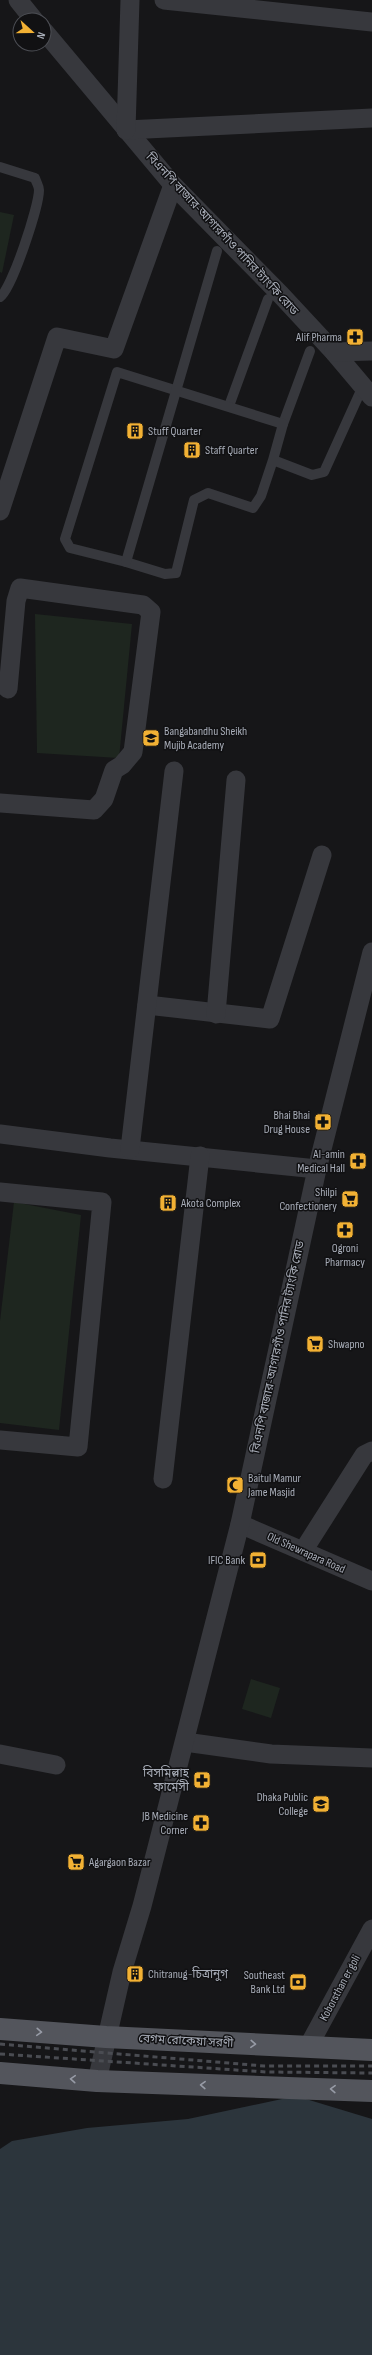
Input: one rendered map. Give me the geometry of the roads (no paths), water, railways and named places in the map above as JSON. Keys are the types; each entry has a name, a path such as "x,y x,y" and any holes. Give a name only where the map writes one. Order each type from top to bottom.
{"main road":[{"name":"বেগম রোকেয়া সরণী","path":"0,2029 106,2037 372,2050"},
{"path":"0,2073 97,2081 372,2091"}],"street":[{"path":"18,0 28,12"},
{"path":"130,0 126,130 372,118"},
{"path":"164,0 372,22"},
{"name":"বিএনপি বাজার-আগারগাঁও পানির ট্যাংকি রোড","path":"52,41 173,185 334,352 367,392"},
{"path":"0,511 57,337 114,349 173,185"},
{"path":"334,352 372,351"},
{"path":"0,803 94,810 104,799 114,770 122,765 133,752 151,612 144,605 20,588 16,601 8,689"},
{"path":"130,1149 174,771"},
{"path":"216,1014 236,780"},
{"path":"147,1005 270,1019 322,855"},
{"name":"বিএনপি বাজার-আগারগাঁও পানির ট্যাংকি রোড","path":"97,2081 106,2037 185,1742 240,1524 317,1169 364,1022 372,952"},
{"path":"0,1134 317,1169"},
{"path":"163,1479 200,1156"},
{"path":"0,1192 102,1202 78,1447 0,1440"},
{"path":"303,1551 364,1455 372,1451"},
{"name":"Old Shewrapara Road","path":"240,1524 372,1581"},
{"path":"185,1742 271,1754 372,1758"},
{"path":"0,1754 56,1765"},
{"name":"Koborsthan er goli","path":"308,2047 372,1929"}],"lane":[{"path":"0,167 35,178 39,189 24,247 9,285 0,297"},
{"path":"126,562 217,251"},
{"path":"229,406 268,299"},
{"path":"283,424 117,372 65,539 70,548 126,562 165,574 176,573 194,500 208,493 254,508 261,496 283,424 310,351"},
{"path":"273,460 312,475 324,472 367,392"}],"railway":[{"path":"0,2044 264,2066 372,2066"},
{"path":"0,2054 266,2072 372,2073"}],"place":[{"name":"Alif Pharma","path":"355,337"},
{"name":"Stuff Quarter","path":"135,431"},
{"name":"Staff Quarter","path":"192,450"},
{"name":"Bangabandhu Sheikh Mujib Academy","path":"151,738"},
{"name":"Bhai Bhai Drug House","path":"323,1122"},
{"name":"Al-amin Medical Hall","path":"358,1161"},
{"name":"Shilpi Confectionery","path":"350,1199"},
{"name":"Akota Complex","path":"168,1203"},
{"name":"Ogroni Pharmacy","path":"345,1230"},
{"name":"Shwapno","path":"315,1344"},
{"name":"Baitul Mamur Jame Masjid","path":"235,1485"},
{"name":"IFIC Bank","path":"258,1560"},
{"name":"বিসমিল্লাহ ফার্মেসী","path":"202,1780"},
{"name":"Dhaka Public College","path":"321,1804"},
{"name":"JB Medicine Corner","path":"201,1823"},
{"name":"Agargaon Bazar","path":"76,1862"},
{"name":"Chitranug-চিত্রানুগ","path":"135,1974"},
{"name":"Southeast Bank Ltd","path":"298,1982"}]}
